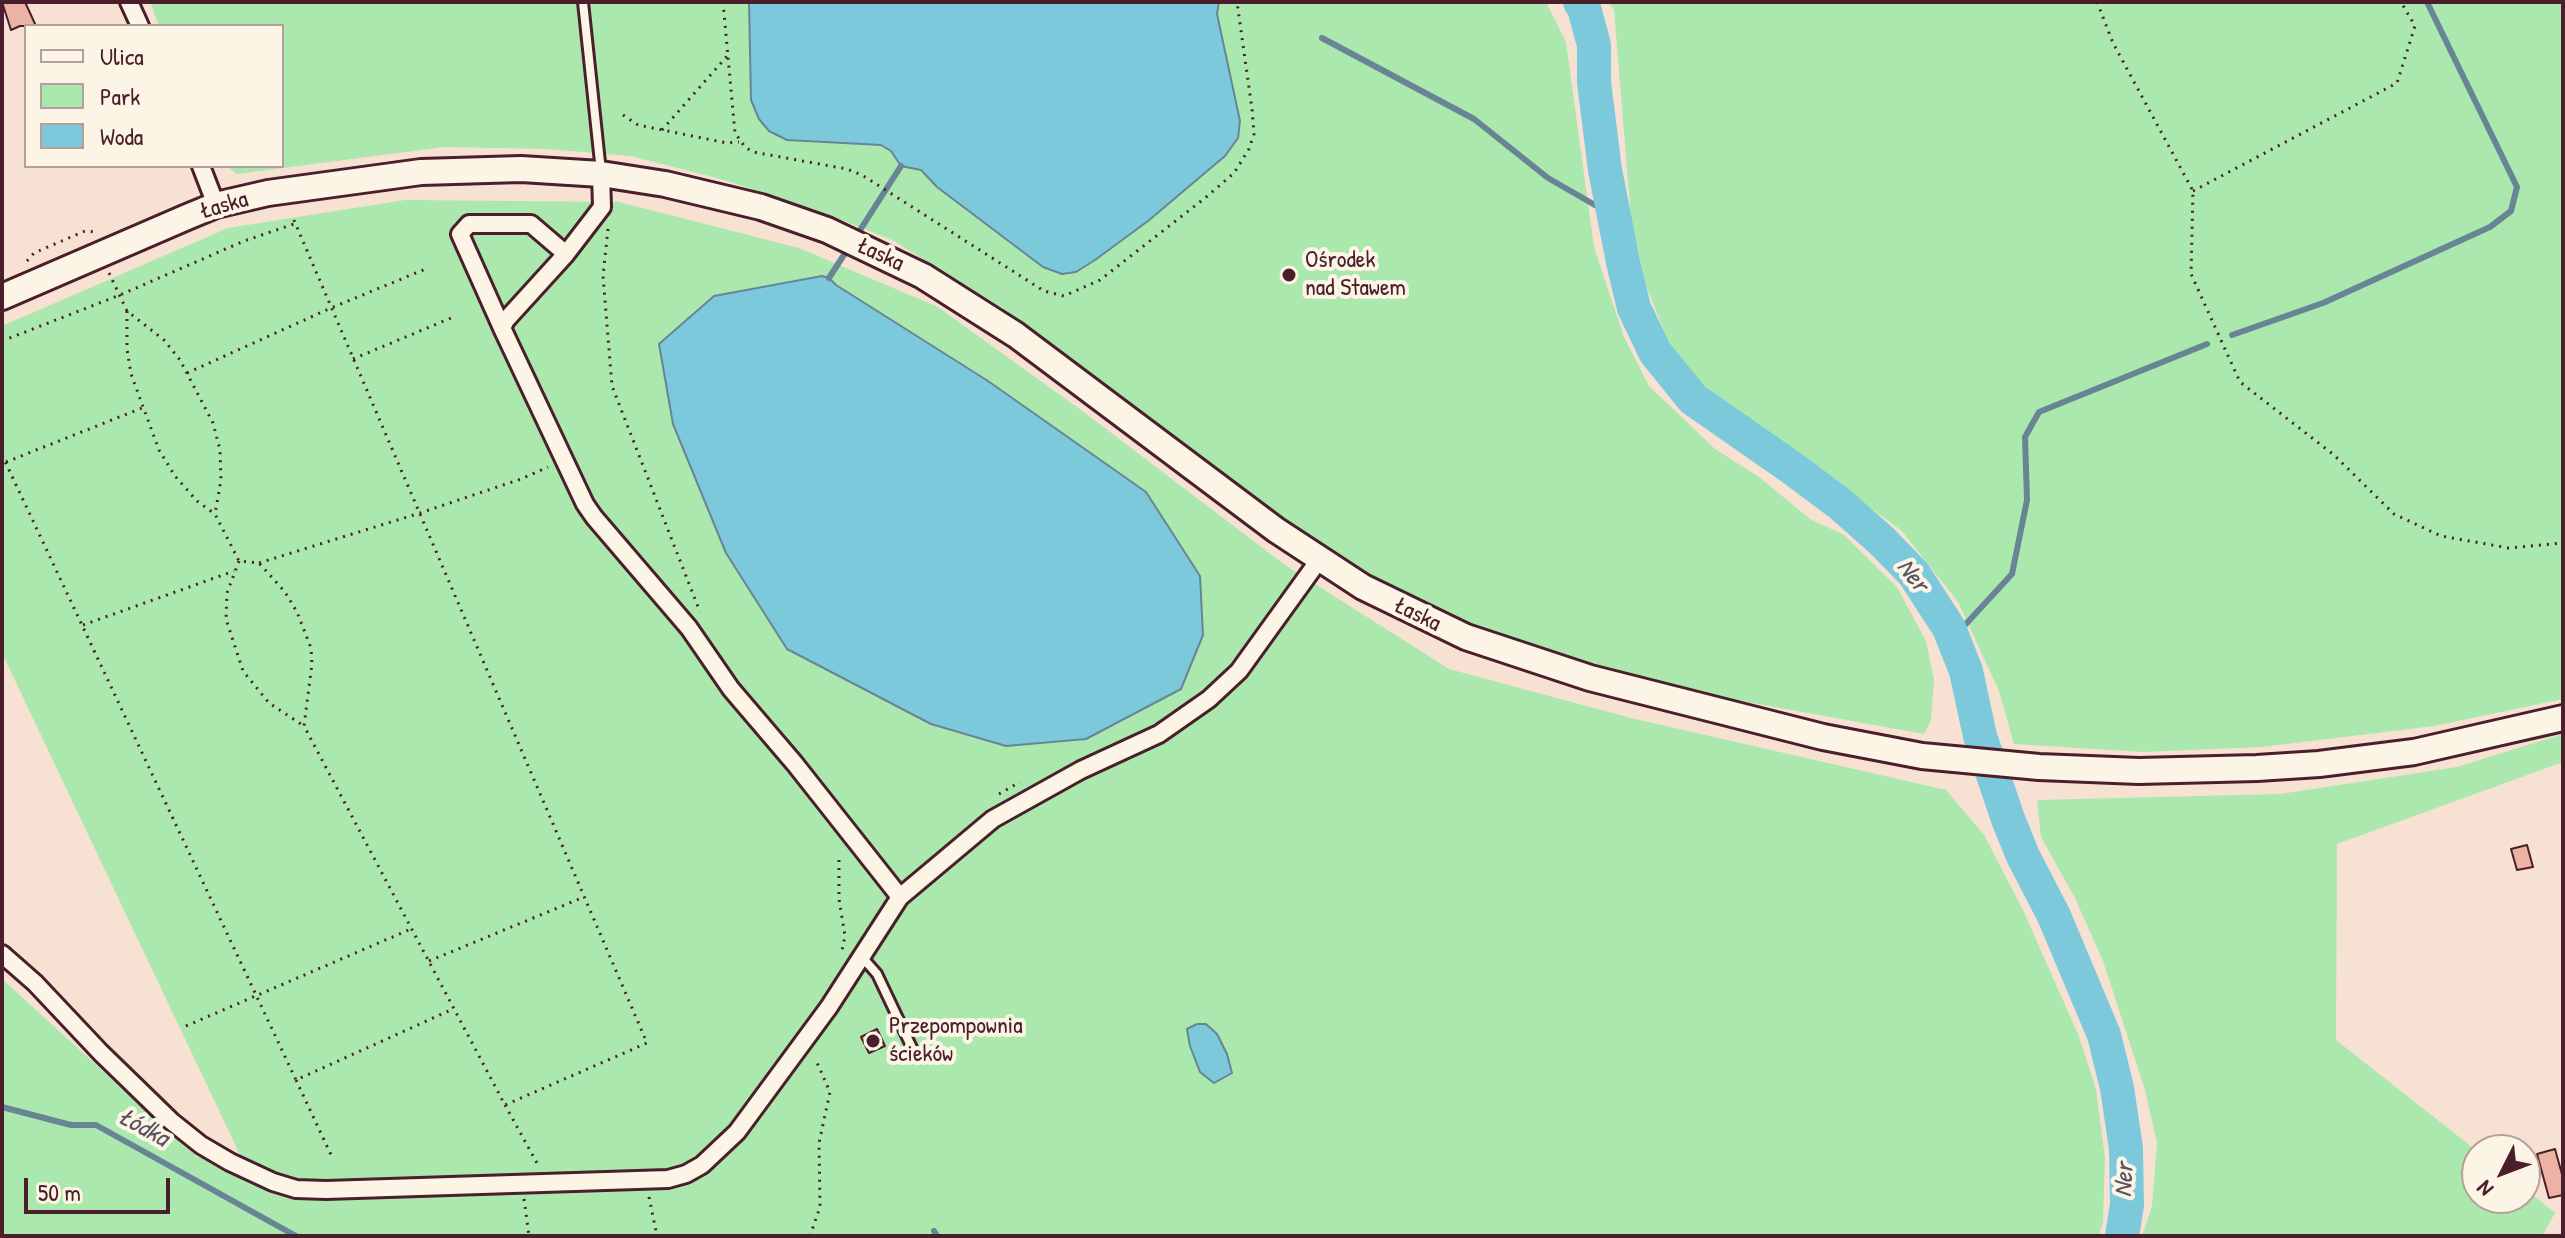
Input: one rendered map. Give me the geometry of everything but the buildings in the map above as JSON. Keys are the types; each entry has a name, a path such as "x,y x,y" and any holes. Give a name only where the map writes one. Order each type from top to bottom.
{"main road":[{"name":"Łaska","path":"2,297 216,205 268,193 421,172 521,169 602,182 665,184 761,207 827,230 956,295 1016,335 1319,560 1390,602 1477,642 1590,678 1823,737 1922,756 2039,767 2139,771 2319,764 2414,752 2563,718"}],"street":[{"path":"129,2 139,24"},
{"path":"202,168 216,205"},
{"path":"502,328 602,207 602,182"},
{"path":"566,254 531,224 469,224 460,234 564,460 594,517 689,628 731,689 900,897"},
{"path":"2,954 35,983 171,1121 201,1145 253,1174 296,1189 668,1179 686,1174 720,1149 768,1091 829,1007 900,897 993,819 1069,777 1159,734 1192,712 1239,671 1319,560"}],"lane":[{"path":"583,2 602,182"},
{"path":"862,957 877,974 913,1050"}],"path":[{"path":"723,2 735,133 739,142 753,152 847,169 874,181 1044,291 1064,296 1090,286 1205,198 1234,173 1249,149 1254,134 1252,109 1237,2"},
{"path":"2097,2 2113,43 2193,191 2191,274 2240,382 2334,455 2394,514 2441,536 2468,541 2509,548 2563,543"},
{"path":"2193,191 2397,83 2415,26 2401,2"},
{"path":"662,130 728,55"},
{"path":"623,115 638,125 727,143 739,142"},
{"path":"293,218 647,1043 505,1105"},
{"path":"609,220 603,276 612,386 702,617"},
{"path":"2,341 120,295 244,241 294,224"},
{"path":"187,373 428,268"},
{"path":"112,278 127,311 127,349 131,374 159,450 175,476 197,501 215,514 239,561"},
{"path":"127,311 164,340 187,373 213,423 220,450 221,480 215,514"},
{"path":"353,359 451,318"},
{"path":"6,462 142,408"},
{"path":"2,455 332,1157"},
{"path":"239,561 259,563 420,513 521,479 564,460"},
{"path":"239,561 227,593 226,619 243,671 269,703 304,726 546,1182"},
{"path":"259,563 285,592 297,612 311,648 312,664 304,726"},
{"path":"82,625 234,571"},
{"path":"991,799 1027,778"},
{"path":"839,860 839,899 845,936 839,964"},
{"path":"428,961 584,897"},
{"path":"186,1026 411,929"},
{"path":"296,1080 453,1009"},
{"path":"810,1236 820,1207 819,1143 830,1092 813,1053"},
{"path":"645,1179 657,1236"},
{"path":"522,1184 529,1236"}],"green space":[{"name":"Ośrodek nad Stawem","path":"150,2 1546,2 1566,42 1594,247 1624,337 1649,386 1715,449 1759,477 1810,519 1844,535 1897,587 1926,641 1934,680 1931,720 1924,734 1703,694 1542,649 1460,619 1367,577 1236,488 1116,399 1001,307 894,241 827,214 724,180 631,156 547,149 444,147 284,168 284,24 158,24"},
{"path":"1608,2 2563,2 2563,699 2434,726 2262,747 2143,752 2014,744 1999,691 1958,602 1901,530 1782,444 1732,414 1697,381 1667,339 1646,285 1631,218 1614,10"},
{"name":"Ośrodek nad Stawem","path":"230,168 283,168 237,174"},
{"path":"405,200 619,202 799,248 938,307 1085,413 1285,565 1449,669 1631,718 1946,790 1984,835 2023,910 2078,1034 2096,1089 2105,1158 2103,1222 2099,1236 2,1236 2,979 197,1157 242,1159 2,653 2,326 228,228"},
{"path":"2563,734 2563,762 2337,844 2336,1040 2461,1138 2461,1214 2541,1214 2541,1202 2555,1213 2542,1236 2142,1236 2152,1206 2157,1143 2145,1090 2103,961 2074,896 2041,837 2037,800 2280,794 2457,767"}],"water":[{"path":"749,2 1219,2 1217,14 1240,121 1238,138 1225,156 1148,221 1076,272 1062,274 1043,267 937,187 921,170 901,166 891,151 881,145 787,140 769,131 759,119 751,100"},
{"path":"822,276 988,381 1146,492 1200,576 1203,635 1181,689 1086,739 1006,746 931,724 787,649 726,553 673,424 659,344 714,296"},
{"path":"1206,1024 1217,1034 1227,1054 1232,1073 1214,1083 1200,1072 1190,1046 1187,1029"}],"waterway":[{"name":"Ner","path":"1580,2 1594,45 1594,82 1605,170 1623,262 1634,308 1655,352 1693,399 1839,503 1882,541 1914,574 1949,628 1966,671 1980,736 2008,819 2054,916 2104,1035 2117,1088 2126,1148 2127,1205 2122,1236"},
{"path":"2232,335 2323,303 2490,227 2511,211 2517,187 2427,2"},
{"path":"1322,38 1474,119 1548,178 1614,216"},
{"path":"855,238 901,166"},
{"path":"829,278 849,247"},
{"path":"1953,638 2012,574 2027,500 2025,437 2039,412 2207,344"},
{"name":"Łódka","path":"2,1107 71,1125 96,1125 296,1236"},
{"path":"934,1231 937,1236"}],"place":[{"name":"Ośrodek nad Stawem","path":"1289,275"},
{"name":"Przepompownia ścieków","path":"873,1041"}]}
